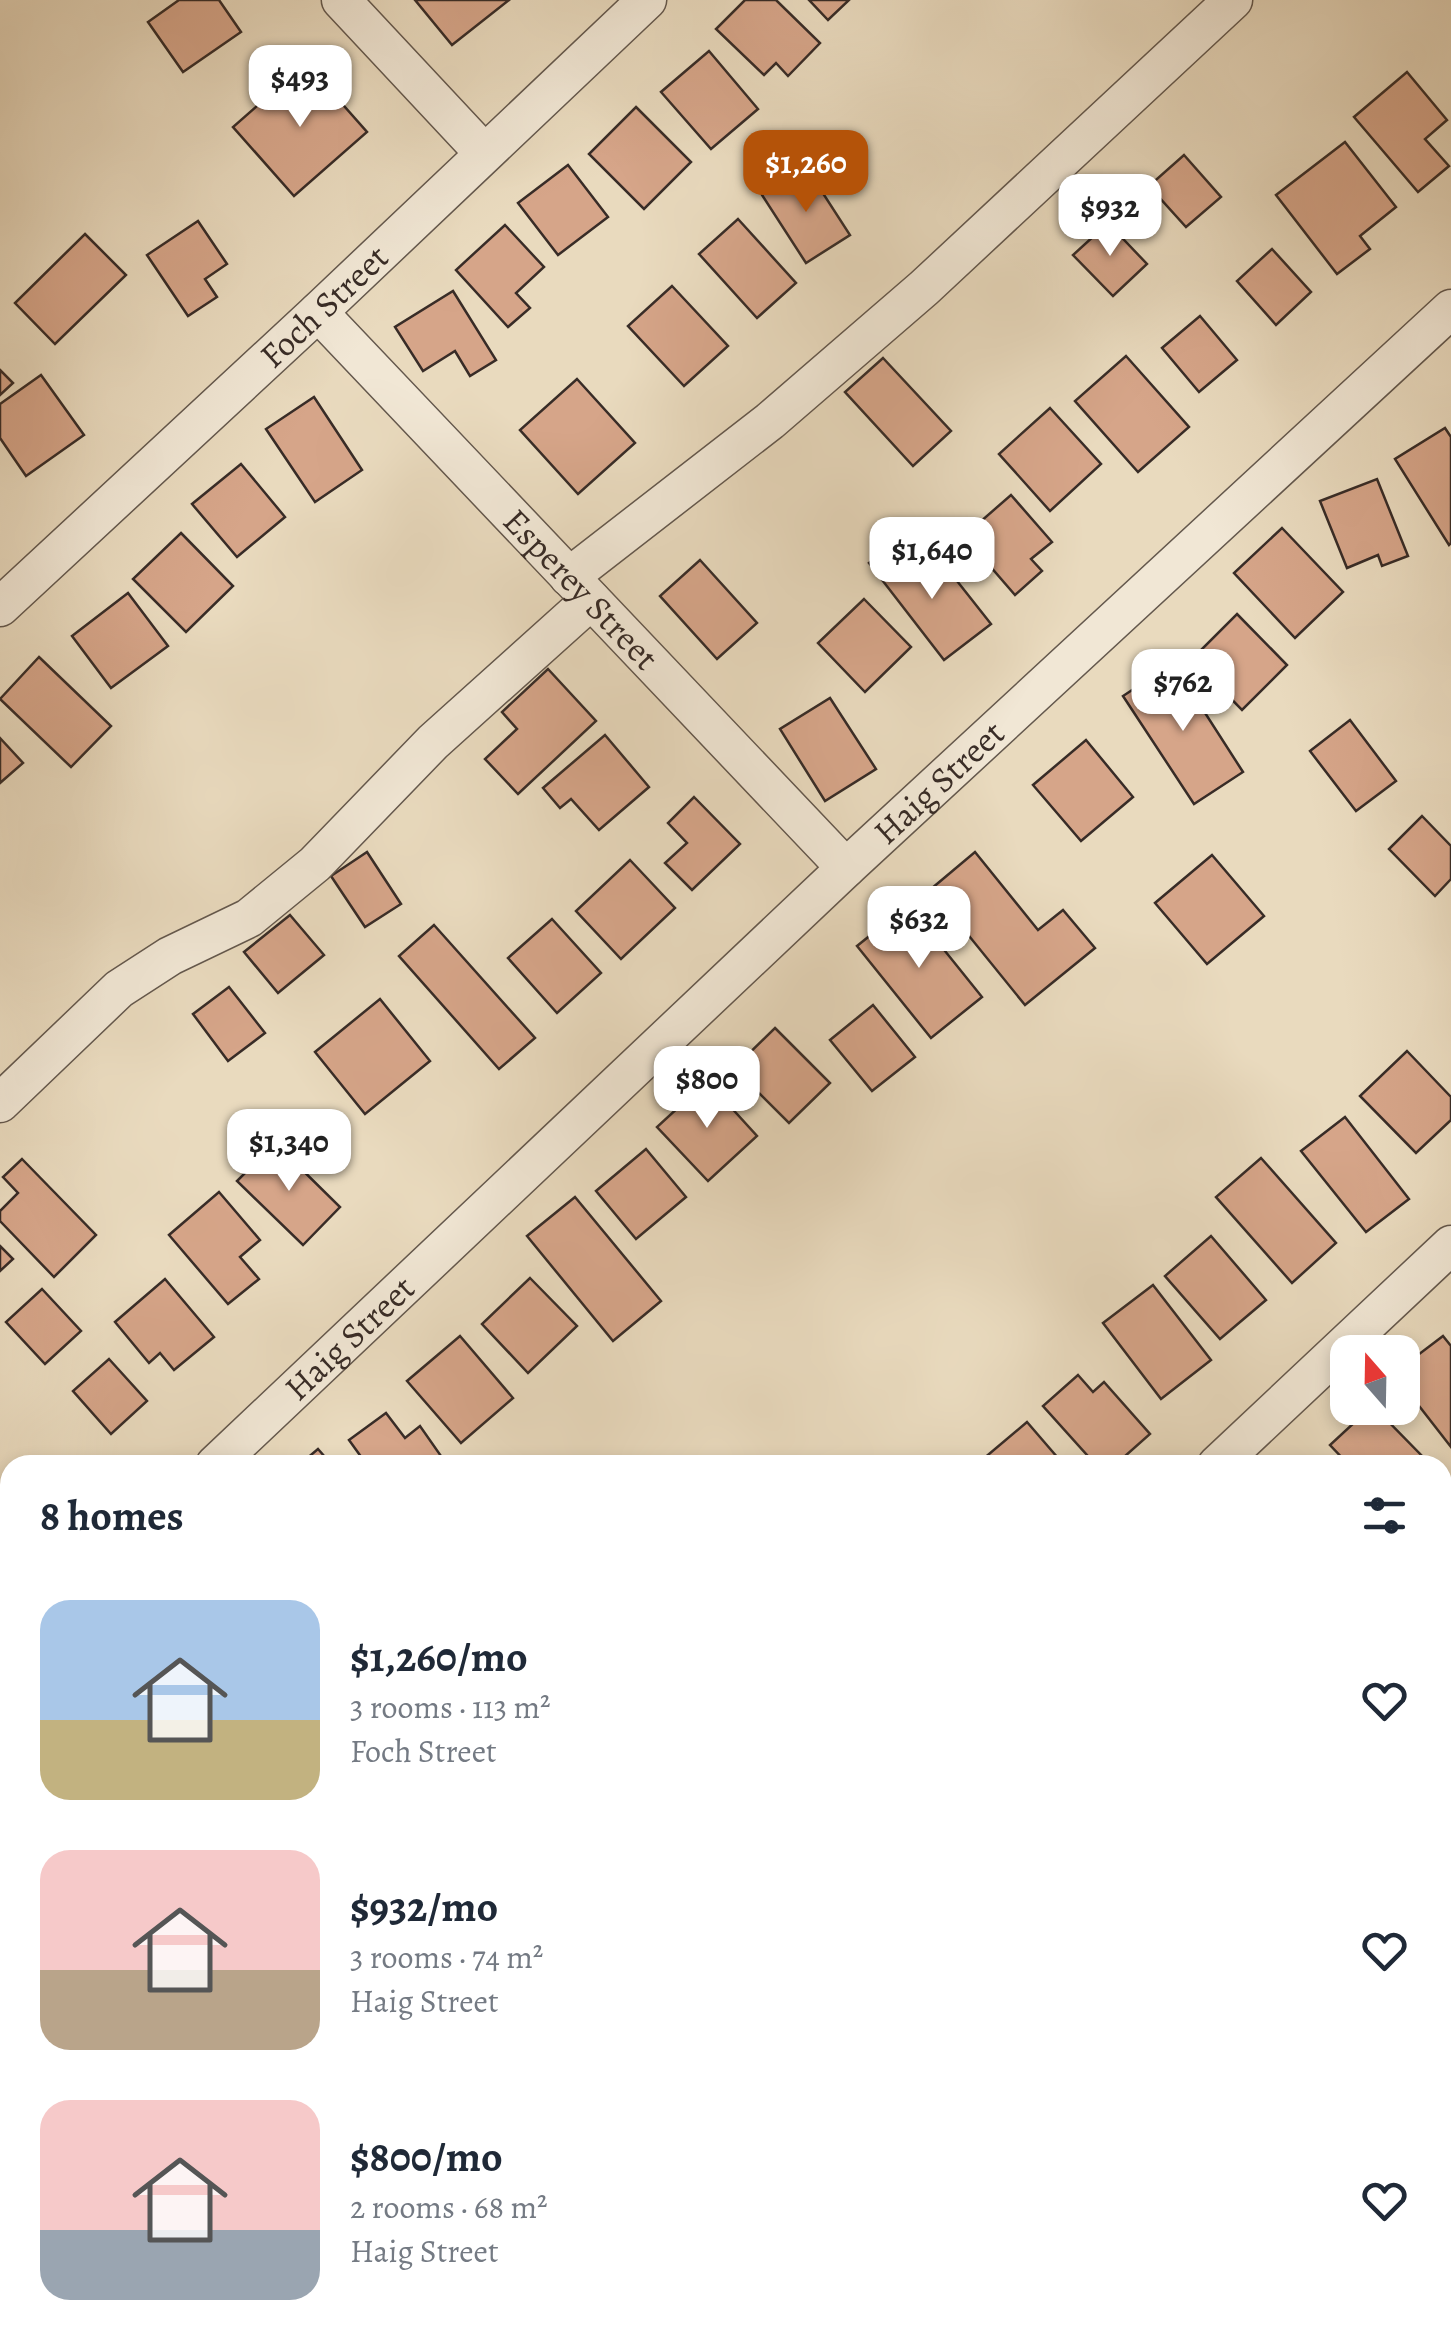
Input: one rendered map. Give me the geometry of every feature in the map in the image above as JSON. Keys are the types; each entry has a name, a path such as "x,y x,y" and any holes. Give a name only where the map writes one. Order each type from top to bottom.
{"street":[{"path":"341,0 484,153"},
{"name":"Foch Street","path":"2,603 318,312 647,0"},
{"path":"0,1102 119,989 170,956 249,918 315,864 580,588 910,300 1234,0"},
{"name":"Esperey Street","path":"318,312 846,868"},
{"name":"Haig Street","path":"226,1455 846,868 1445,327"},
{"path":"1228,1455 1451,1245"}],"building":[{"path":"179,0 219,0 241,32 183,72 148,22"},
{"path":"415,0 509,0 452,45"},
{"path":"745,0 776,0 820,43 788,76 776,63 764,75 716,29"},
{"path":"809,0 849,0 828,20"},
{"path":"709,51 758,109 711,149 661,92"},
{"path":"306,63 367,132 294,196 233,127"},
{"path":"1407,72 1447,120 1425,139 1449,166 1418,192 1354,117"},
{"path":"636,107 691,162 644,209 589,154"},
{"path":"1345,142 1396,207 1360,236 1370,249 1337,274 1276,195"},
{"path":"1184,155 1221,197 1186,227 1149,186"},
{"path":"568,165 608,217 558,255 518,203"},
{"path":"806,167 850,235 806,263 762,195"},
{"path":"738,219 796,283 757,318 699,254"},
{"path":"198,221 227,264 205,279 217,297 188,316 147,255"},
{"path":"1108,223 1147,264 1113,296 1073,255"},
{"path":"505,225 544,267 516,293 530,308 508,327 456,270"},
{"path":"85,234 126,275 55,344 15,303"},
{"path":"1272,249 1311,292 1276,325 1237,281"},
{"path":"672,286 728,346 684,386 628,326"},
{"path":"453,291 496,360 470,376 455,351 423,371 395,327"},
{"path":"1200,316 1237,360 1199,392 1162,348"},
{"path":"1126,356 1189,427 1138,472 1075,401"},
{"path":"883,358 951,431 913,466 845,392"},
{"path":"0,370 13,383 0,395"},
{"path":"41,375 84,435 26,476 0,438 0,404"},
{"path":"577,379 635,443 578,494 520,430"},
{"path":"314,397 362,470 315,502 266,429"},
{"path":"1050,408 1101,464 1050,511 999,454"},
{"path":"1445,428 1451,437 1449,545 1395,459"},
{"path":"241,464 285,517 237,557 192,504"},
{"path":"1377,479 1408,556 1382,566 1378,555 1347,568 1320,501"},
{"path":"1011,495 1052,542 1031,559 1042,571 1015,595 964,536"},
{"path":"1282,528 1343,592 1295,638 1234,573"},
{"path":"181,533 233,586 186,632 133,579"},
{"path":"894,543 926,584 946,567 991,624 944,660 869,563"},
{"path":"700,560 757,623 717,659 660,596"},
{"path":"128,593 168,646 111,688 72,636"},
{"path":"864,599 911,647 865,692 818,643"},
{"path":"1237,614 1287,665 1242,710 1192,659"},
{"path":"39,657 111,726 71,767 0,699"},
{"path":"1173,663 1243,772 1194,804 1123,696"},
{"path":"548,669 596,721 518,794 485,759 517,729 502,712"},
{"path":"830,698 876,769 825,801 780,729"},
{"path":"1350,720 1396,781 1356,811 1310,751"},
{"path":"605,735 649,787 599,830 571,799 560,808 543,788"},
{"path":"0,738 23,763 0,783"},
{"path":"1086,740 1133,797 1081,841 1033,785"},
{"path":"694,797 740,844 692,890 665,863 687,843 668,823"},
{"path":"1422,816 1451,846 1451,879 1435,896 1389,849"},
{"path":"367,852 401,904 365,927 331,876"},
{"path":"975,852 1038,930 1063,910 1095,948 1025,1005 931,889"},
{"path":"1212,855 1264,916 1207,964 1155,903"},
{"path":"630,860 675,908 621,959 576,911"},
{"path":"908,905 982,997 931,1038 857,946"},
{"path":"290,915 324,955 278,993 244,952"},
{"path":"552,919 601,973 557,1013 508,958"},
{"path":"434,925 535,1038 499,1069 399,956"},
{"path":"229,987 265,1033 228,1061 193,1014"},
{"path":"380,999 430,1061 365,1114 315,1052"},
{"path":"873,1005 915,1057 872,1091 830,1040"},
{"path":"775,1028 830,1083 789,1123 734,1068"},
{"path":"1407,1051 1451,1097 1451,1120 1416,1153 1360,1096"},
{"path":"707,1081 757,1136 708,1181 657,1127"},
{"path":"1345,1117 1409,1199 1366,1232 1301,1151"},
{"path":"275,1143 340,1207 303,1245 237,1181"},
{"path":"646,1149 686,1197 636,1239 596,1191"},
{"path":"1261,1158 1336,1243 1292,1283 1216,1197"},
{"path":"22,1159 96,1235 54,1277 0,1221 0,1211 18,1193 3,1177"},
{"path":"219,1192 260,1240 240,1257 259,1279 228,1304 169,1235"},
{"path":"575,1197 661,1301 613,1341 527,1236"},
{"path":"1211,1236 1266,1300 1220,1339 1165,1276"},
{"path":"0,1246 13,1259 0,1271"},
{"path":"530,1278 577,1326 528,1373 482,1324"},
{"path":"165,1279 214,1337 174,1370 160,1353 149,1363 115,1322"},
{"path":"1153,1285 1211,1360 1161,1399 1103,1323"},
{"path":"42,1289 81,1331 45,1364 6,1322"},
{"path":"460,1336 513,1398 461,1443 407,1381"},
{"path":"1443,1336 1451,1346 1451,1447 1420,1407 1420,1353"},
{"path":"109,1359 147,1401 111,1434 73,1391"},
{"path":"1078,1375 1093,1392 1104,1382 1150,1434 1126,1455 1087,1455 1043,1406"},
{"path":"386,1413 405,1438 420,1426 440,1455 360,1455 349,1440"},
{"path":"1027,1422 1055,1455 988,1455"},
{"path":"1352,1425 1392,1425 1421,1455 1340,1455 1330,1445"}]}
